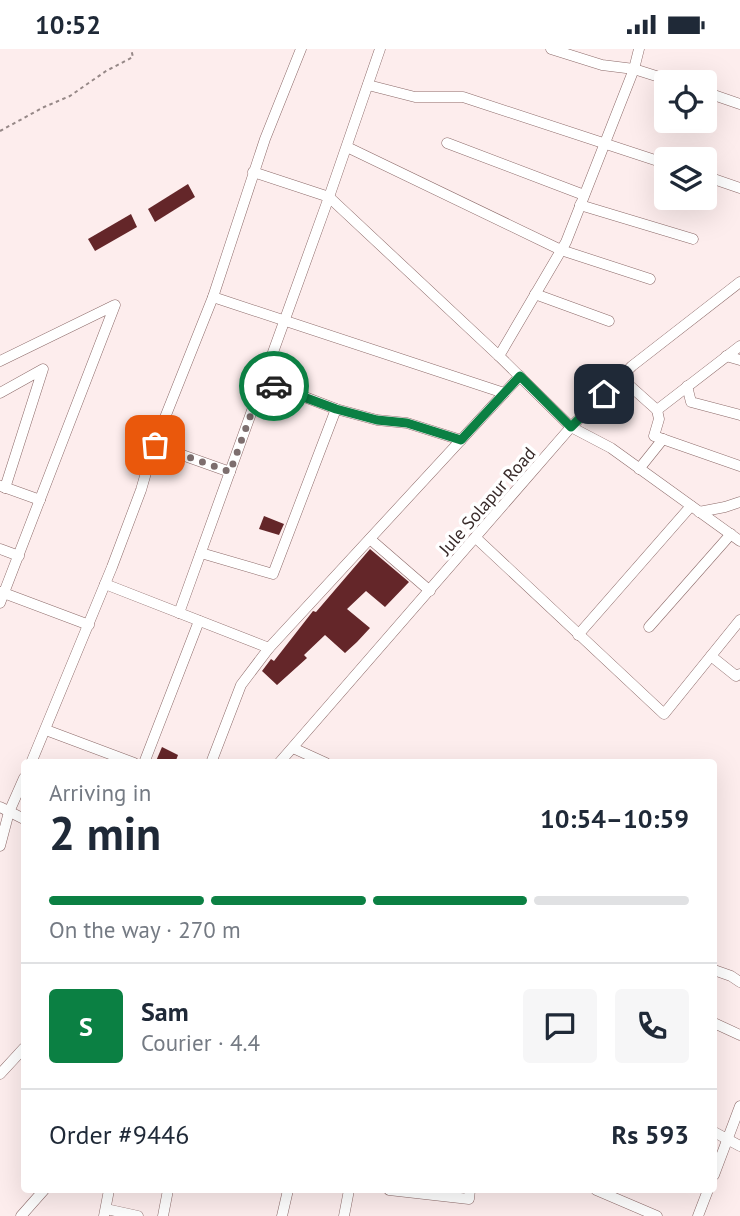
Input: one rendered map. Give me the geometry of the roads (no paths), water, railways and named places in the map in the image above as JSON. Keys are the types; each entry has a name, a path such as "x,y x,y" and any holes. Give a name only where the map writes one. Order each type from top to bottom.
{"street":[{"path":"33,759 89,625 141,490 155,445 213,297 253,172 301,49"},
{"path":"179,613 380,49"},
{"path":"551,49 602,65 634,69 654,75"},
{"path":"499,356 561,250 634,69 639,49"},
{"path":"368,85 415,97 463,97 654,160"},
{"path":"717,96 740,104"},
{"path":"447,143 582,200 693,239"},
{"path":"347,146 561,250 650,279"},
{"path":"253,172 329,197 571,427 611,448 736,538 649,627"},
{"path":"717,180 740,188"},
{"name":"Jule Solapur Road","path":"282,759 571,427 620,377 740,282"},
{"path":"535,294 609,321"},
{"path":"213,297 504,393"},
{"path":"0,361 115,306 19,556 2,592 0,603"},
{"path":"657,410 740,345"},
{"path":"726,356 740,359"},
{"path":"0,393 43,369 2,487 40,500"},
{"path":"213,759 241,685 270,648 520,376"},
{"path":"620,377 657,410 659,419 654,436 740,466"},
{"path":"263,381 336,409 377,420 407,423 461,440"},
{"path":"687,386 691,402 740,415"},
{"path":"201,553 273,574 336,409"},
{"path":"639,469 663,439"},
{"path":"155,445 230,472"},
{"path":"579,635 695,509 740,502"},
{"path":"476,538 664,714 740,620"},
{"path":"370,539 430,591"},
{"path":"0,549 19,556"},
{"path":"105,584 270,648"},
{"path":"2,592 89,625"},
{"path":"146,759 200,621"},
{"path":"711,656 736,676 740,674"},
{"path":"46,730 123,759"},
{"path":"292,748 317,759"},
{"path":"0,846 4,810 21,783"},
{"path":"4,810 21,818"},
{"path":"717,971 731,975 740,982"},
{"path":"717,1024 740,1035"},
{"path":"0,1074 21,1051"},
{"path":"717,1168 740,1106"},
{"path":"717,1134 740,1146"},
{"path":"21,1216 41,1193"},
{"path":"108,1193 105,1212 138,1216"},
{"path":"163,1216 167,1193"},
{"path":"282,1216 287,1193"},
{"path":"344,1216 348,1193"},
{"path":"416,1193 469,1199 470,1193"},
{"path":"603,1193 657,1216"},
{"path":"698,1216 707,1193"}]}
